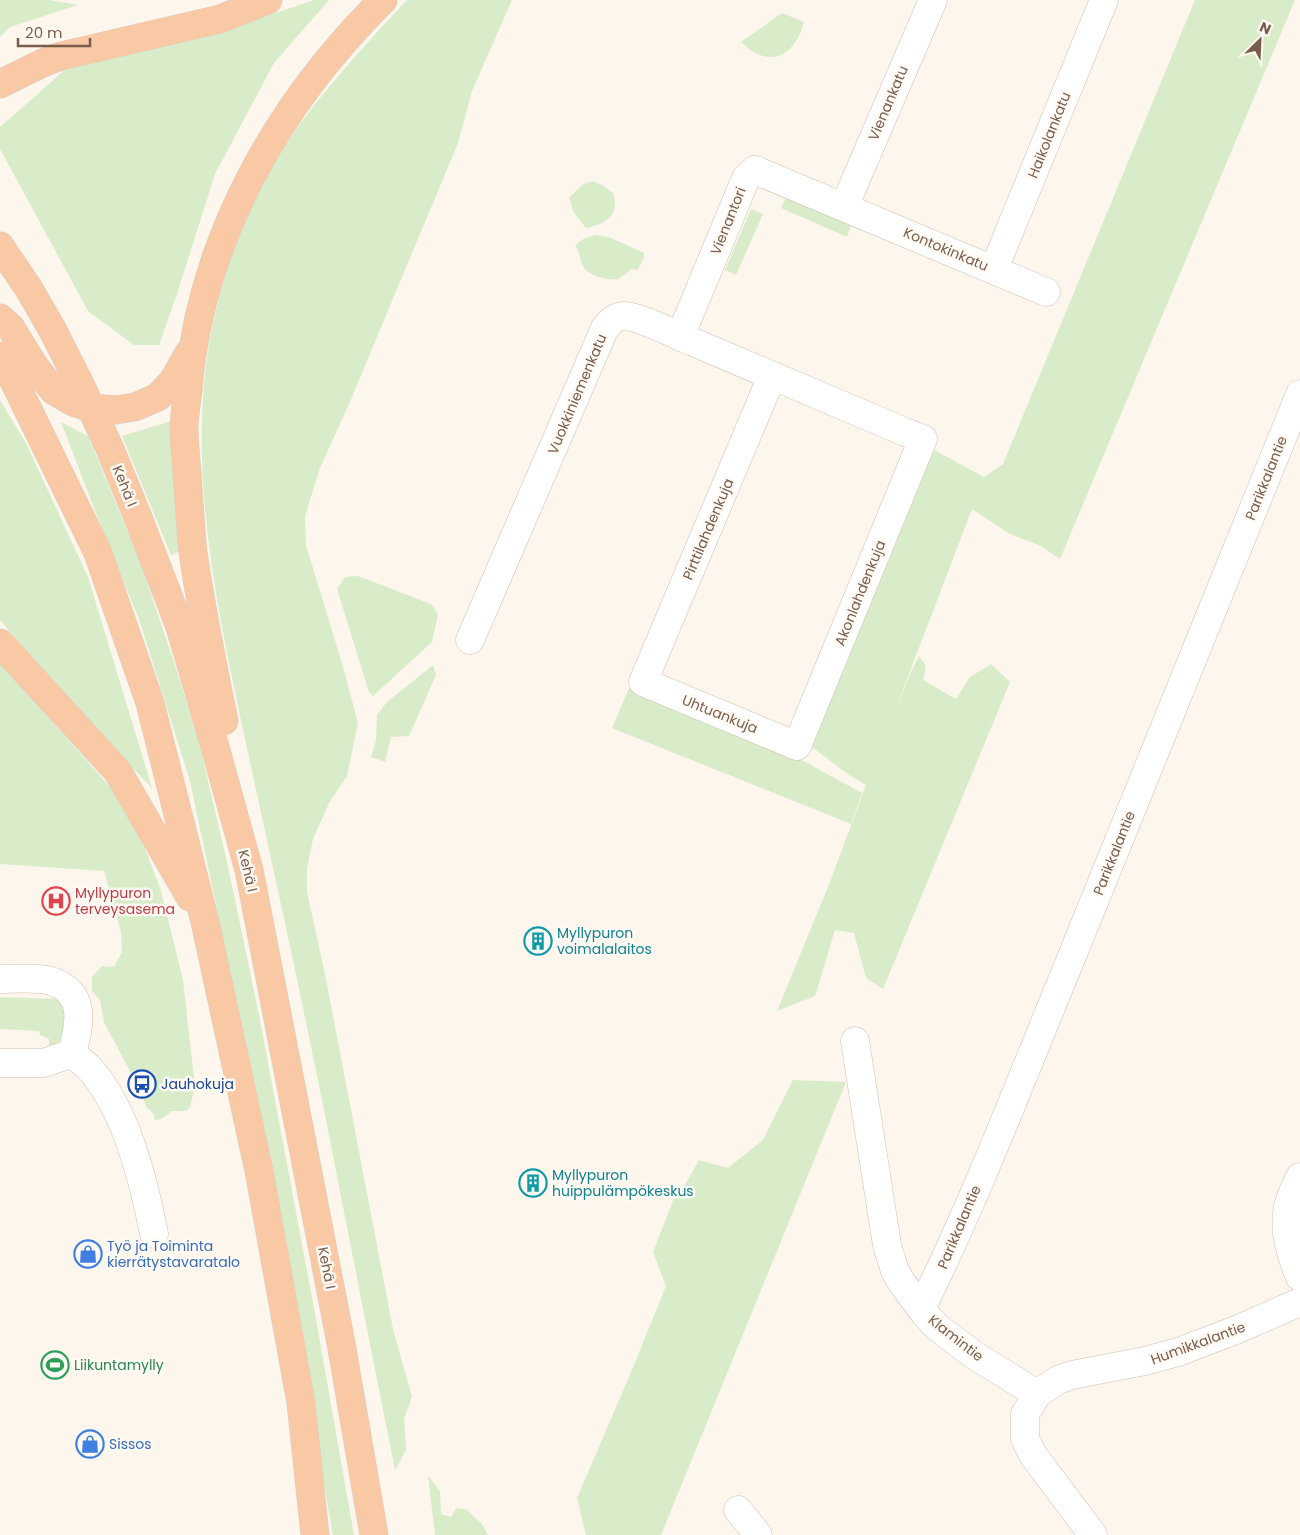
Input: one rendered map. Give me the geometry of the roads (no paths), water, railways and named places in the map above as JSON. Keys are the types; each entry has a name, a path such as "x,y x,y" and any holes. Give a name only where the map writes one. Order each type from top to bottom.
{"highway":[{"path":"0,84 61,56 220,19 268,0"},
{"path":"249,870 229,746 193,557 184,428 192,348 207,282 215,258 258,161 279,127 332,56 383,0"},
{"name":"Kehä I","path":"0,246 52,329 91,408 137,515 180,627 249,870 341,1342 374,1535"},
{"path":"0,318 11,328 35,367 54,391 73,402 91,408 116,410 135,407 158,397 173,381 192,348"},
{"path":"0,356 98,553 150,703 205,922 266,1210 301,1402 315,1535"},
{"path":"0,643 118,772 155,839 205,922"}],"street":[{"name":"Vienankatu","path":"844,207 932,0"},
{"name":"Haikolankatu","path":"994,269 1104,0"},
{"name":"Vienantori","path":"680,336 746,178 755,170 844,207"},
{"name":"Kontokinkatu","path":"844,207 1046,292"},
{"name":"Vuokkiniemenkatu","path":"470,640 604,330 609,322 616,318 626,316 680,336 923,439"},
{"name":"Pirttilahdenkuja","path":"644,682 772,376"},
{"name":"Parikkalantie","path":"922,1309 995,1143 1300,394"},
{"name":"Akonlahdenkuja","path":"797,746 923,439"},
{"name":"Uhtuankuja","path":"644,682 797,746"},
{"path":"0,979 50,980 66,988 75,998 79,1015 78,1033 72,1053"},
{"name":"Klamintie","path":"855,1041 887,1245 896,1271 937,1327 962,1346 1037,1394"},
{"path":"0,1063 44,1063 72,1053"},
{"path":"72,1053 89,1068 102,1084 116,1109 138,1164 154,1234"},
{"path":"1300,1176 1289,1202 1286,1228 1289,1245 1300,1277"},
{"name":"Humikkalantie","path":"1037,1394 1058,1380 1072,1375 1145,1362 1298,1309"},
{"path":"1037,1394 1025,1414 1025,1439 1033,1455 1093,1535"},
{"path":"738,1510 758,1535"}],"place":[{"name":"Myllypuron terveysasema","path":"56,901"},
{"name":"Myllypuron voimalalaitos","path":"538,941"},
{"name":"Jauhokuja","path":"142,1084"},
{"name":"Myllypuron huippulämpökeskus","path":"533,1183"},
{"name":"Työ ja Toiminta kierrätystavaratalo","path":"88,1254"},
{"name":"Liikuntamylly","path":"55,1365"},
{"name":"Sissos","path":"90,1444"}]}
